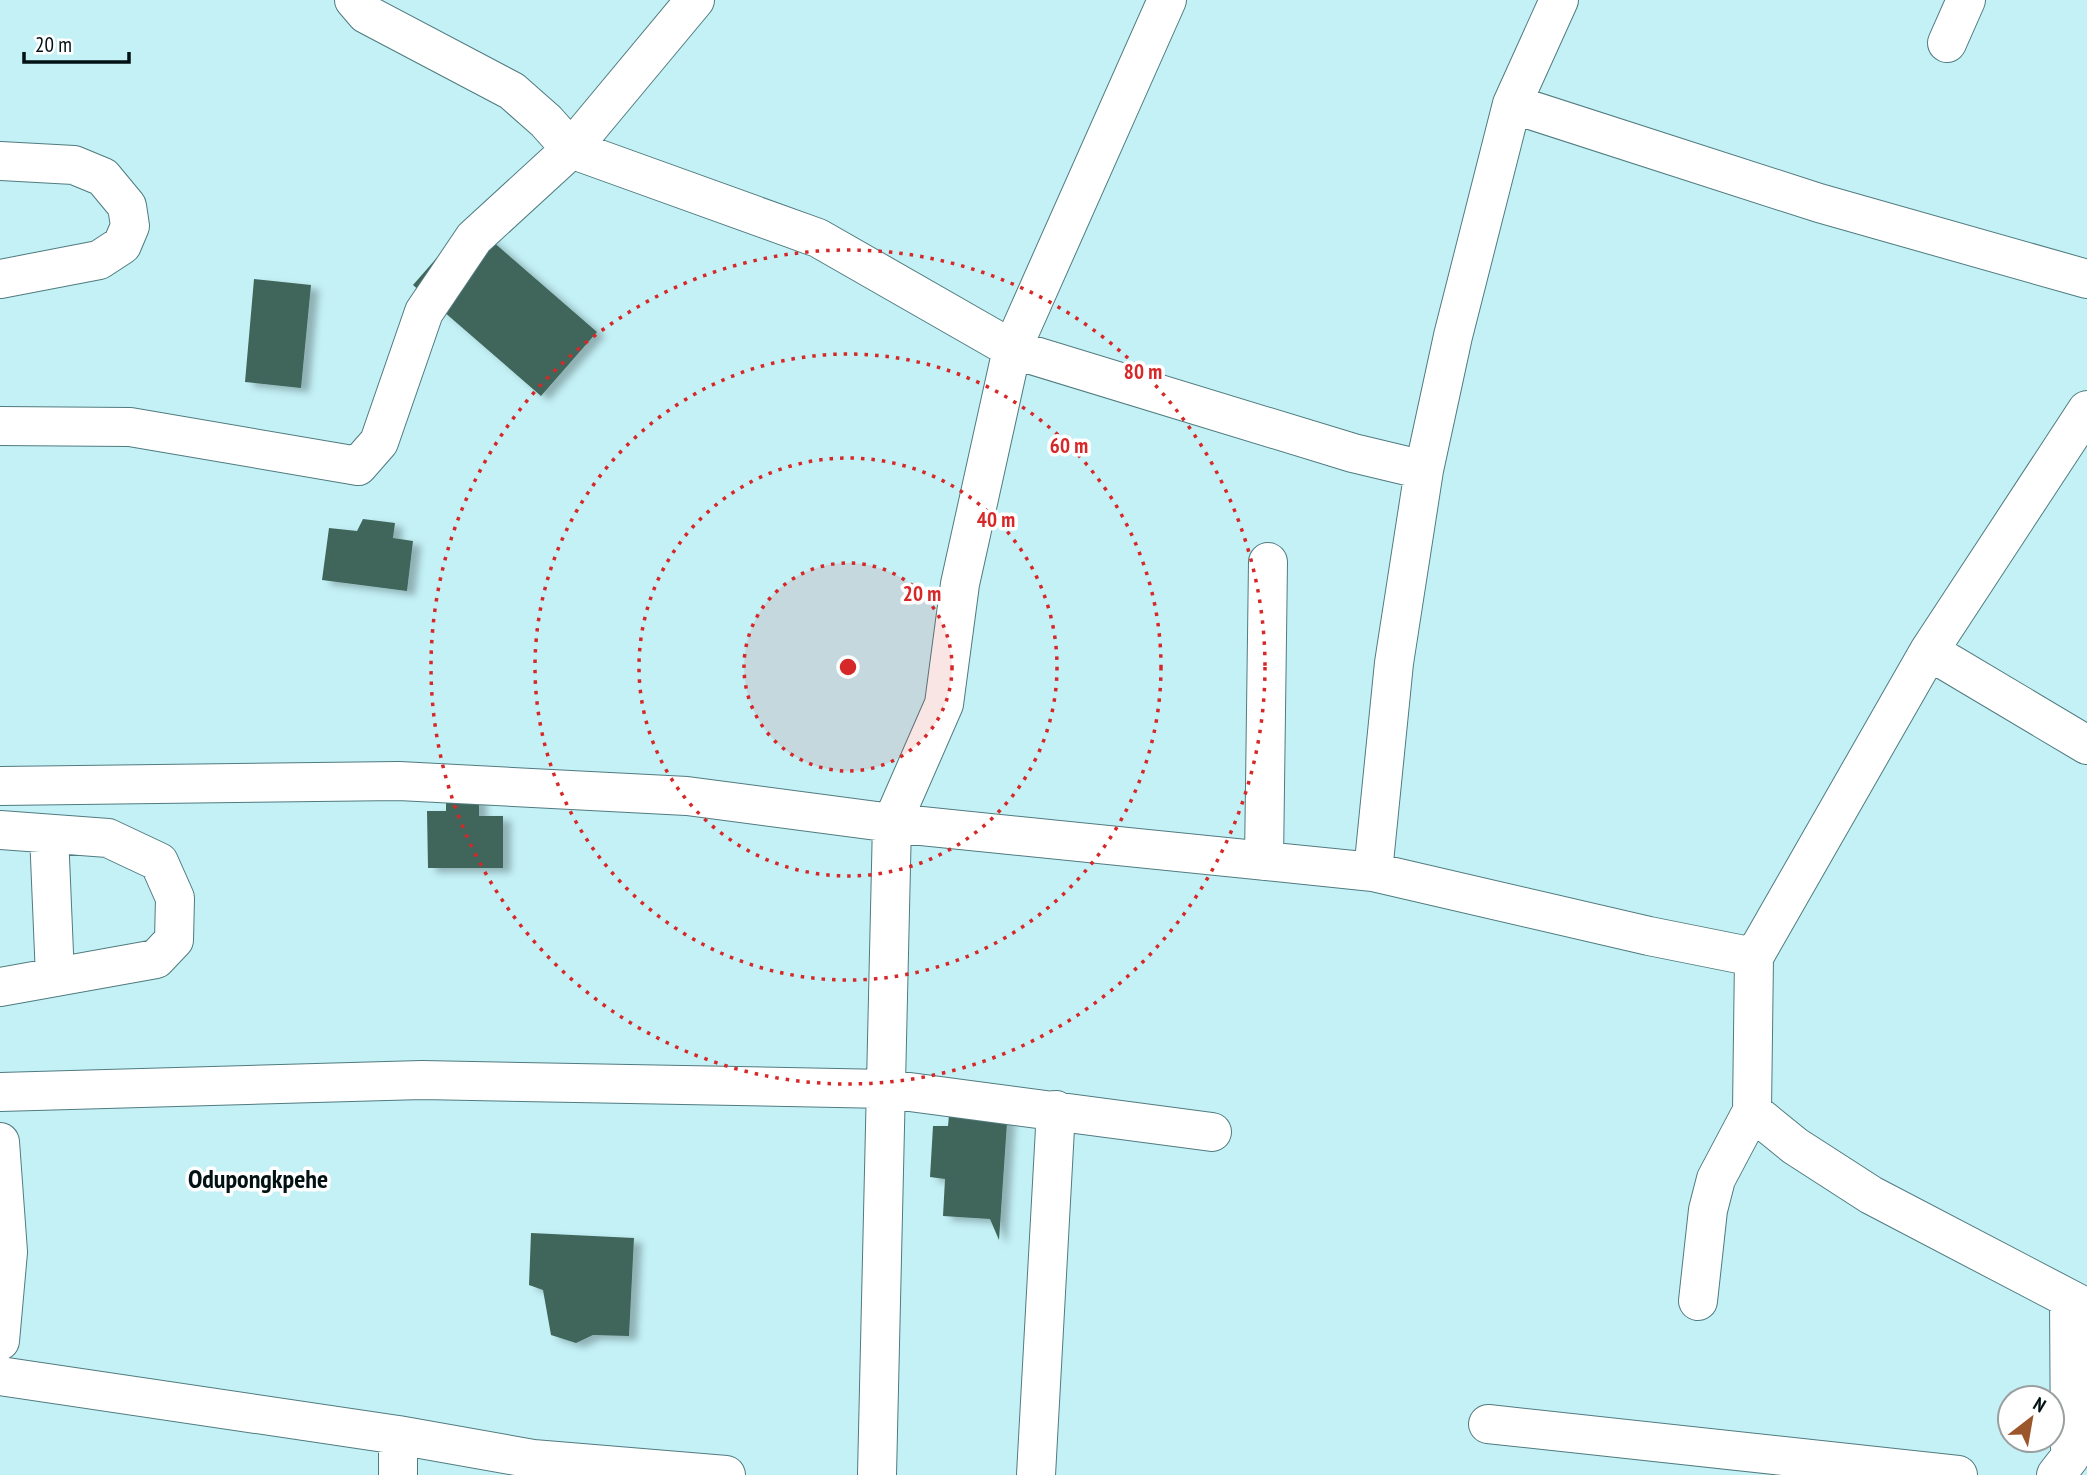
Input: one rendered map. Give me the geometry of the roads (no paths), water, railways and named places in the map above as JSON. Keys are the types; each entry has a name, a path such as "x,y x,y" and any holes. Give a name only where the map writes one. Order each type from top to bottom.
{"street":[{"path":"354,0 366,14 512,91 546,121 570,149 818,238 1012,349 1353,453 1424,470"},
{"path":"0,426 130,427 358,466 379,442 424,312 474,238 570,149 695,0"},
{"path":"877,1475 892,823 944,705 960,584 1012,349 1167,0"},
{"path":"1373,872 1394,663 1424,470 1453,336 1512,104 1559,0"},
{"path":"1947,43 1966,0"},
{"path":"1512,104 1819,203 2087,279"},
{"path":"0,161 74,165 103,177 127,206 130,226 122,245 99,260 0,279"},
{"path":"1698,1301 1708,1210 1716,1179 1752,1111 1754,957 1929,651 2087,410"},
{"path":"1264,860 1268,562"},
{"path":"1929,651 2087,746"},
{"path":"0,786 399,781 687,796 892,823 1373,872 1649,936 1754,957"},
{"path":"0,830 108,838 159,862 175,898 174,940 156,959 0,987"},
{"path":"49,834 55,977"},
{"path":"0,1092 422,1080 887,1089 1212,1132"},
{"path":"1036,1475 1056,1110"},
{"path":"1752,1111 1795,1146 1871,1195 2078,1303 2070,1457 2056,1475"},
{"path":"0,1142 8,1252 0,1341"},
{"path":"0,1376 398,1435 533,1459 726,1475"},
{"path":"1488,1424 1958,1475"},
{"path":"398,1435 398,1475"}],"district":[{"name":"Odupongkpehe","path":"258,1178"}]}
